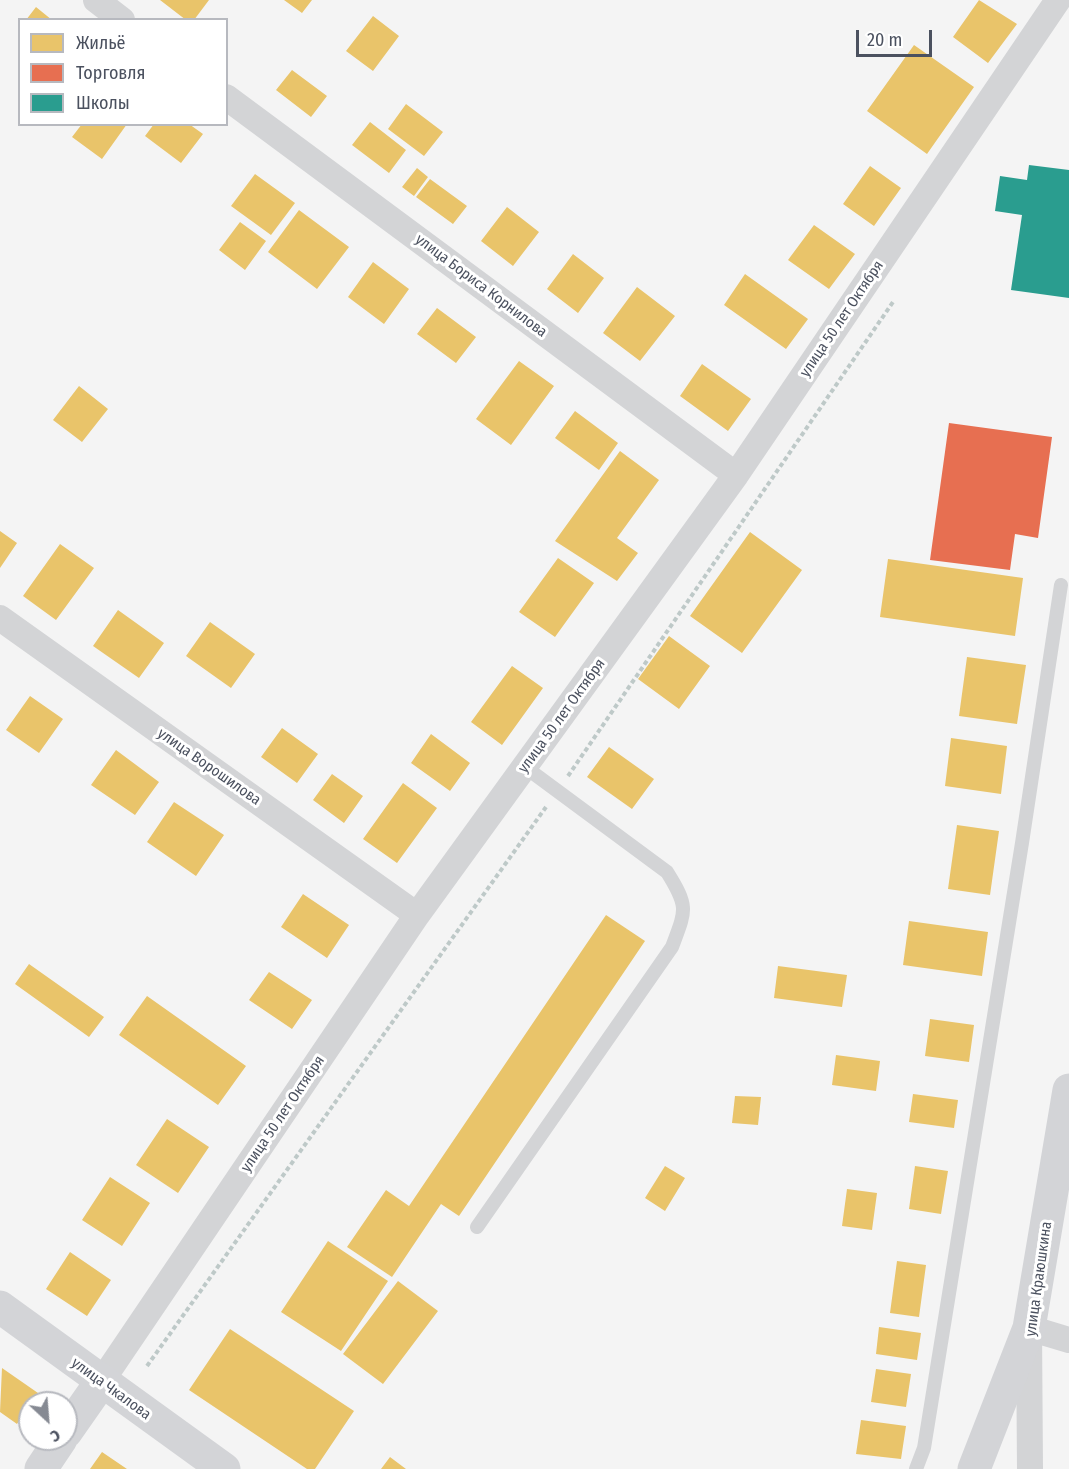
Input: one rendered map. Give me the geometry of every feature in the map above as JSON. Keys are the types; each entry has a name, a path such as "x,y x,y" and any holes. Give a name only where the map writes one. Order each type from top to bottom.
{"main road":[{"name":"улица Краюшкина","path":"1029,1328 1069,1090"},
{"name":"улица Чкалова","path":"0,1307 224,1469"},
{"path":"974,1469 1029,1328"},
{"name":"улица 50 лет Октября","path":"78,1415 101,1382"},
{"path":"40,1469 53,1451"}],"street":[{"path":"96,0 119,18"},
{"name":"улица 50 лет Октября","path":"101,1382 417,915 736,475 1058,0"},
{"name":"улица Бориса Корнилова","path":"228,98 736,475"},
{"name":"улица Ворошилова","path":"0,618 417,915"},
{"path":"1029,1328 1069,1340"},
{"name":"улица Краюшкина","path":"1029,1328 1030,1469"}],"lane":[{"path":"916,1469 924,1448 978,1124 1061,585"},
{"path":"477,1227 672,947 685,913 679,891 667,872 525,767"}],"path":[{"path":"147,1366 558,791 893,302"}],"building: Жильё":[{"path":"160,0 209,0 196,18 183,18"},
{"path":"284,0 312,0 302,13"},
{"path":"979,0 1017,24 988,63 953,37"},
{"path":"36,7 50,18 28,18"},
{"path":"373,16 399,36 373,71 346,51"},
{"path":"914,45 974,87 927,154 867,111"},
{"path":"292,70 327,96 311,117 276,90"},
{"path":"406,104 443,132 424,156 388,129"},
{"path":"370,122 406,150 389,173 352,145"},
{"path":"80,126 126,126 102,159 72,137"},
{"path":"152,126 192,126 203,134 181,163 145,136"},
{"path":"870,166 901,188 874,226 843,204"},
{"path":"417,168 428,177 414,196 402,187"},
{"path":"255,174 295,203 271,235 231,206"},
{"path":"430,179 467,206 453,224 416,197"},
{"path":"507,207 539,232 513,266 481,241"},
{"path":"299,210 349,247 317,289 268,252"},
{"path":"240,222 266,241 245,270 219,250"},
{"path":"814,225 855,254 829,289 788,260"},
{"path":"573,254 604,278 578,313 547,289"},
{"path":"373,262 409,289 384,324 348,297"},
{"path":"745,274 808,319 786,349 724,305"},
{"path":"637,287 675,316 640,361 603,333"},
{"path":"437,308 476,337 456,363 417,334"},
{"path":"519,361 554,386 511,445 476,419"},
{"path":"702,364 751,399 728,431 680,396"},
{"path":"79,386 108,409 82,442 53,420"},
{"path":"575,411 618,443 599,470 555,438"},
{"path":"620,451 659,480 617,538 638,553 617,581 555,541"},
{"path":"0,531 17,543 0,568"},
{"path":"750,532 802,570 742,653 690,616"},
{"path":"60,544 94,568 56,620 23,596"},
{"path":"558,558 594,583 555,637 519,612"},
{"path":"888,559 1023,578 1015,636 880,617"},
{"path":"118,610 164,643 139,678 93,646"},
{"path":"210,622 255,654 231,688 186,656"},
{"path":"669,636 710,666 679,709 638,679"},
{"path":"967,657 1026,665 1017,724 959,716"},
{"path":"512,666 543,688 502,745 471,722"},
{"path":"30,696 63,719 39,753 6,730"},
{"path":"282,728 318,754 297,783 261,757"},
{"path":"431,734 470,763 450,791 411,763"},
{"path":"951,738 1007,746 1001,794 945,786"},
{"path":"609,747 654,779 632,809 587,777"},
{"path":"116,750 159,782 135,815 91,785"},
{"path":"332,774 363,796 344,823 313,800"},
{"path":"403,783 437,808 397,863 363,839"},
{"path":"174,802 224,835 196,876 147,842"},
{"path":"957,825 999,831 990,895 948,889"},
{"path":"303,894 349,925 327,958 281,927"},
{"path":"606,915 645,941 459,1216 441,1204 392,1277 347,1247 386,1190 409,1206"},
{"path":"909,921 988,932 982,976 903,965"},
{"path":"29,964 104,1017 89,1037 15,984"},
{"path":"778,966 847,975 842,1007 774,998"},
{"path":"269,972 312,1000 292,1029 249,1000"},
{"path":"147,996 246,1066 218,1105 119,1035"},
{"path":"930,1019 974,1025 969,1062 925,1056"},
{"path":"836,1055 880,1061 876,1091 832,1085"},
{"path":"913,1094 958,1100 954,1128 909,1122"},
{"path":"735,1096 761,1097 758,1125 732,1123"},
{"path":"167,1119 209,1147 178,1193 136,1165"},
{"path":"665,1166 685,1178 665,1211 645,1198"},
{"path":"915,1166 948,1171 941,1214 909,1209"},
{"path":"110,1177 150,1203 122,1246 82,1220"},
{"path":"847,1189 877,1193 872,1230 842,1226"},
{"path":"328,1241 388,1281 341,1351 281,1312"},
{"path":"70,1252 111,1280 87,1316 46,1289"},
{"path":"897,1261 926,1265 919,1317 890,1313"},
{"path":"398,1281 438,1311 383,1384 343,1354"},
{"path":"879,1327 921,1333 917,1360 876,1354"},
{"path":"230,1329 354,1411 315,1469 307,1469 189,1390"},
{"path":"2,1368 35,1391 18,1391 17,1424 0,1412"},
{"path":"876,1369 911,1374 906,1407 871,1402"},
{"path":"861,1420 906,1426 901,1459 856,1454"},
{"path":"102,1452 127,1469 90,1469"},
{"path":"390,1457 406,1469 381,1469"}],"building: Торговля":[{"path":"949,423 1052,437 1038,538 1015,534 1010,570 930,560"}],"building: Школы":[{"path":"1029,165 1069,170 1069,298 1011,290 1022,215 995,211 1000,176 1027,180"}]}
